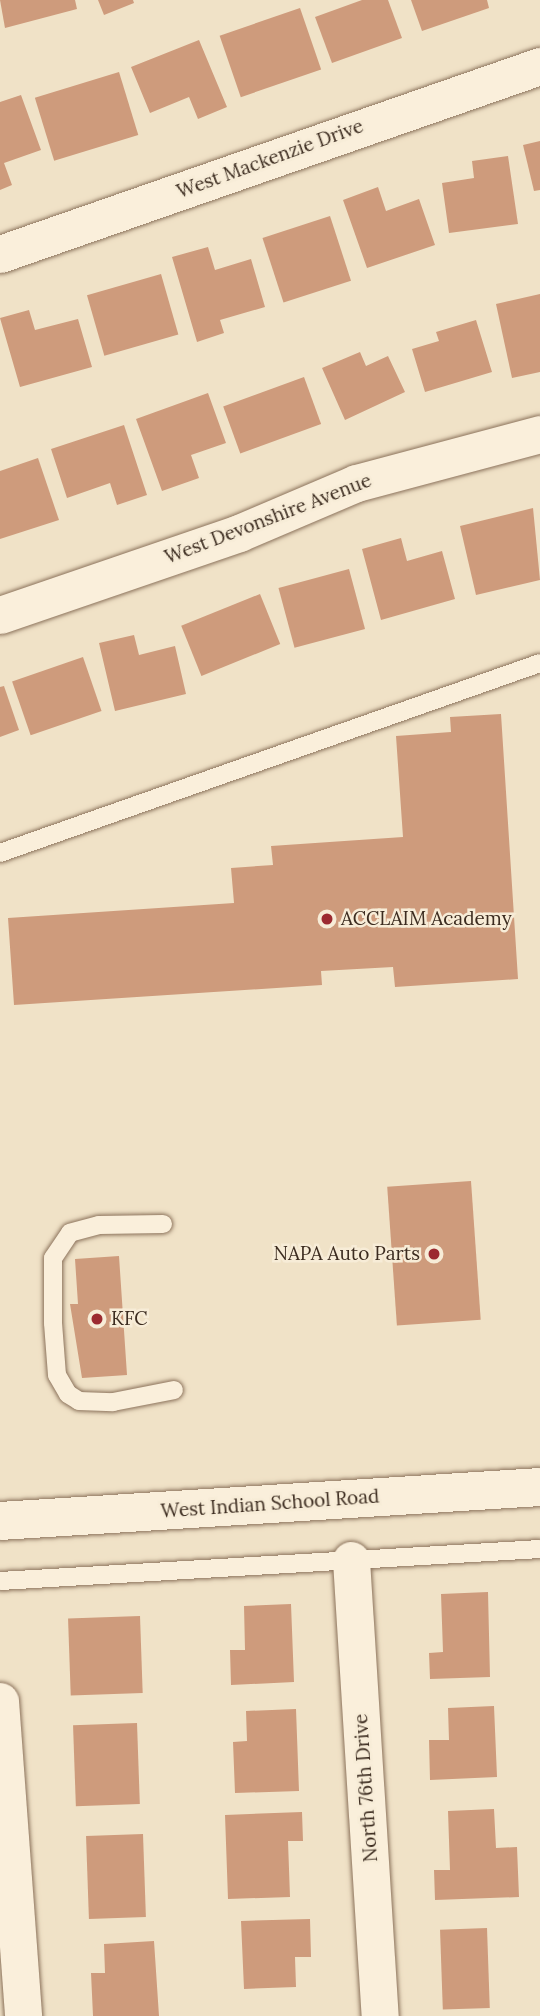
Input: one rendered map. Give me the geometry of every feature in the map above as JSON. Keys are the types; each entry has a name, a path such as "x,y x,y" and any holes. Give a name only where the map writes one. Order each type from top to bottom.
{"main road":[{"name":"West Indian School Road","path":"0,1521 540,1487"}],"street":[{"name":"West Mackenzie Drive","path":"0,254 540,66"},
{"name":"West Devonshire Avenue","path":"0,615 239,533 356,483 540,433"},
{"name":"North 76th Drive","path":"351,1560 380,2016"},
{"path":"0,1701 23,2016"}],"lane":[{"path":"0,853 540,663"},
{"path":"163,1224 99,1226 70,1233 53,1258 53,1324 57,1375 68,1394 79,1401 113,1402 174,1390"},
{"path":"0,1581 540,1549"}],"building":[{"path":"0,0 75,0 77,9 5,28"},
{"path":"98,0 133,0 134,3 104,15"},
{"path":"362,0 388,0 402,38 332,63 315,17"},
{"path":"411,0 487,0 489,8 422,31"},
{"path":"300,8 321,69 241,97 220,36"},
{"path":"199,40 227,107 198,119 189,97 150,113 131,67"},
{"path":"119,72 138,135 54,161 35,98"},
{"path":"21,95 41,150 4,163 12,185 0,190 0,102"},
{"path":"540,141 540,190 534,191 523,145"},
{"path":"508,156 518,224 449,233 442,183 474,178 472,161"},
{"path":"378,187 386,211 419,199 435,245 367,268 343,200"},
{"path":"330,216 351,281 283,303 262,238"},
{"path":"208,247 215,270 251,259 265,307 220,320 224,333 197,342 172,257"},
{"path":"161,274 178,335 104,356 87,295"},
{"path":"540,294 540,372 512,378 496,304"},
{"path":"29,310 35,330 78,319 92,367 20,387 0,318"},
{"path":"476,320 492,372 425,392 412,349 439,341 436,332"},
{"path":"360,352 366,366 388,356 405,392 345,420 322,368"},
{"path":"304,377 321,424 240,453 223,406"},
{"path":"208,393 226,443 191,455 199,478 162,491 136,419"},
{"path":"124,425 147,495 117,505 110,483 67,498 51,449"},
{"path":"38,458 59,520 0,539 0,471"},
{"path":"533,508 540,580 476,595 460,526"},
{"path":"401,538 407,561 442,551 455,599 381,620 362,549"},
{"path":"349,569 365,629 295,648 278,588"},
{"path":"260,594 280,644 201,676 181,626"},
{"path":"134,635 139,655 175,646 186,694 115,711 99,643"},
{"path":"83,657 102,711 31,735 12,681"},
{"path":"4,686 19,730 0,737 0,687"},
{"path":"501,714 518,979 395,987 393,967 321,971 322,985 14,1005 8,918 234,903 231,868 273,865 271,846 403,837 396,736 451,732 450,717"},
{"name":"NAPA Auto Parts","path":"471,1181 481,1320 397,1326 387,1187"},
{"name":"KFC","path":"119,1256 127,1375 82,1378 70,1304 78,1304 75,1259"},
{"path":"488,1592 490,1677 430,1679 429,1653 443,1652 441,1594"},
{"path":"291,1604 294,1682 231,1685 230,1650 245,1650 244,1606"},
{"path":"140,1616 143,1693 71,1695 68,1619"},
{"path":"494,1706 497,1777 430,1780 429,1740 449,1740 448,1708"},
{"path":"296,1709 299,1791 235,1793 233,1742 247,1741 246,1711"},
{"path":"137,1723 140,1804 76,1806 73,1725"},
{"path":"494,1809 496,1848 517,1847 519,1897 435,1900 434,1870 450,1870 448,1811"},
{"path":"302,1812 303,1841 288,1841 290,1897 228,1899 225,1815"},
{"path":"143,1834 146,1917 89,1919 86,1836"},
{"path":"310,1919 311,1957 295,1957 296,1987 244,1989 241,1921"},
{"path":"487,1928 490,2008 443,2010 440,1930"},
{"path":"154,1941 159,2016 93,2016 91,1973 105,1973 104,1944"}],"place":[{"name":"ACCLAIM Academy","path":"327,919"},
{"name":"NAPA Auto Parts","path":"434,1254"},
{"name":"KFC","path":"97,1319"}]}
